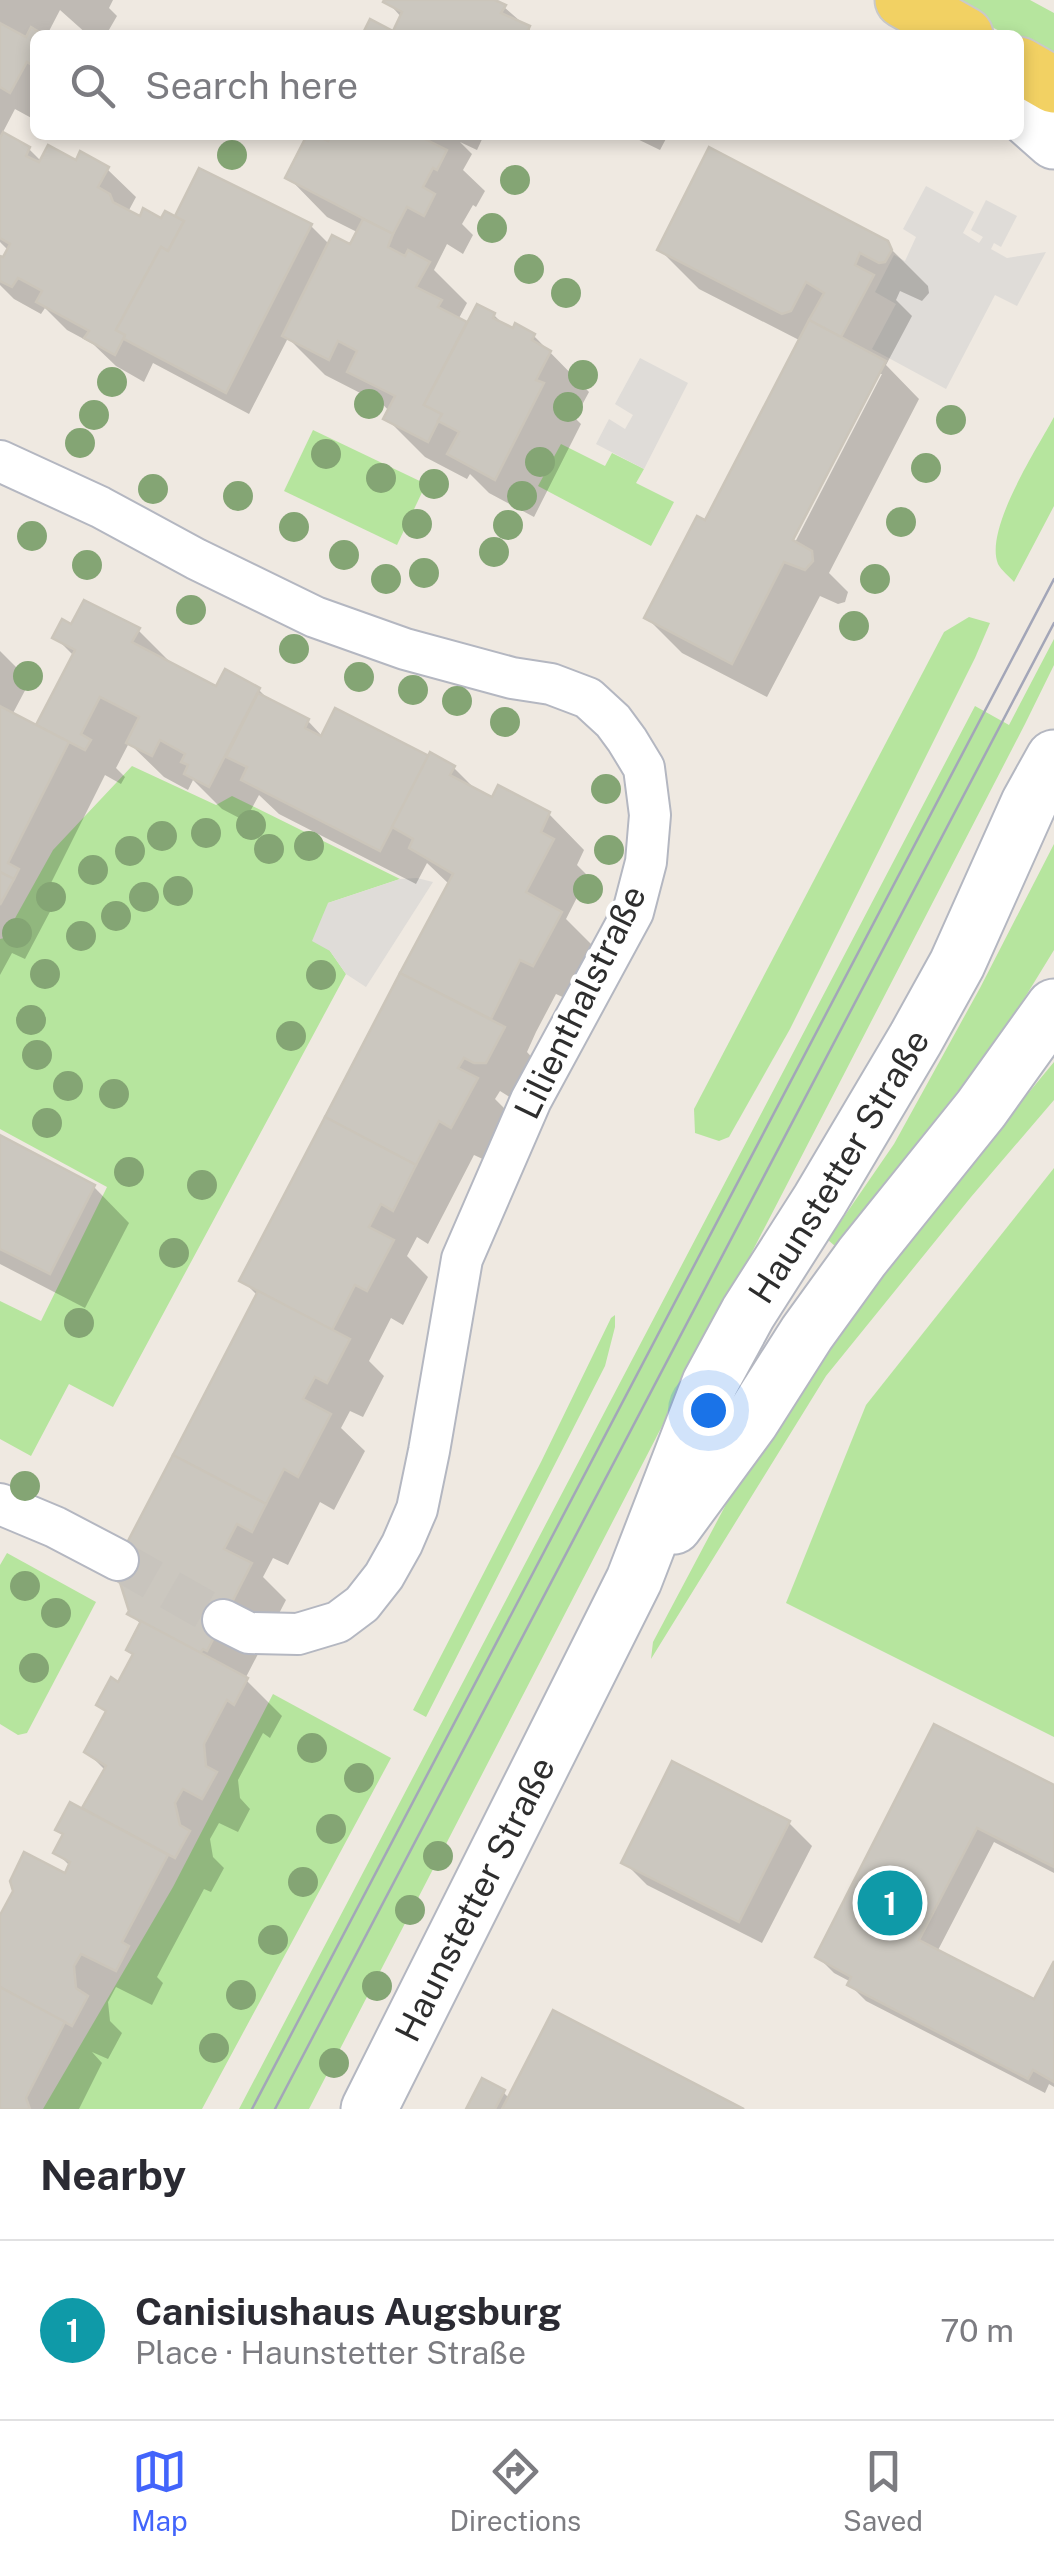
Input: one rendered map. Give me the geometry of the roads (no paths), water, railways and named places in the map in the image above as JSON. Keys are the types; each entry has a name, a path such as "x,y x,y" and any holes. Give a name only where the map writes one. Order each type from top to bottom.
{"main road":[{"path":"892,0 926,30"},
{"path":"903,0 956,30"},
{"path":"1024,68 1054,85"},
{"path":"1024,114 1054,140"},
{"name":"Haunstetter Straße","path":"369,2109 634,1580 710,1383 748,1312 820,1200 957,964 1042,780 1054,740"},
{"name":"Haunstetter Straße","path":"634,1580 751,1421 862,1257 981,1109 1054,1007"}],"street":[{"name":"Lilienthalstraße","path":"0,462 100,507 315,617 405,649 512,678 551,684 588,698 628,740 644,768 650,815 646,862 632,912 531,1100 462,1260 430,1451 417,1509 402,1544 362,1604 338,1622 298,1634 248,1634 223,1620"},
{"path":"0,1504 56,1527 118,1560"}],"tunnel":[{"path":"118,1560 223,1620"}],"tram line":[{"path":"252,2109 1054,579"},
{"path":"275,2109 1054,623"}],"place":[{"name":"Canisiushaus Augsburg","path":"890,1903"}]}
